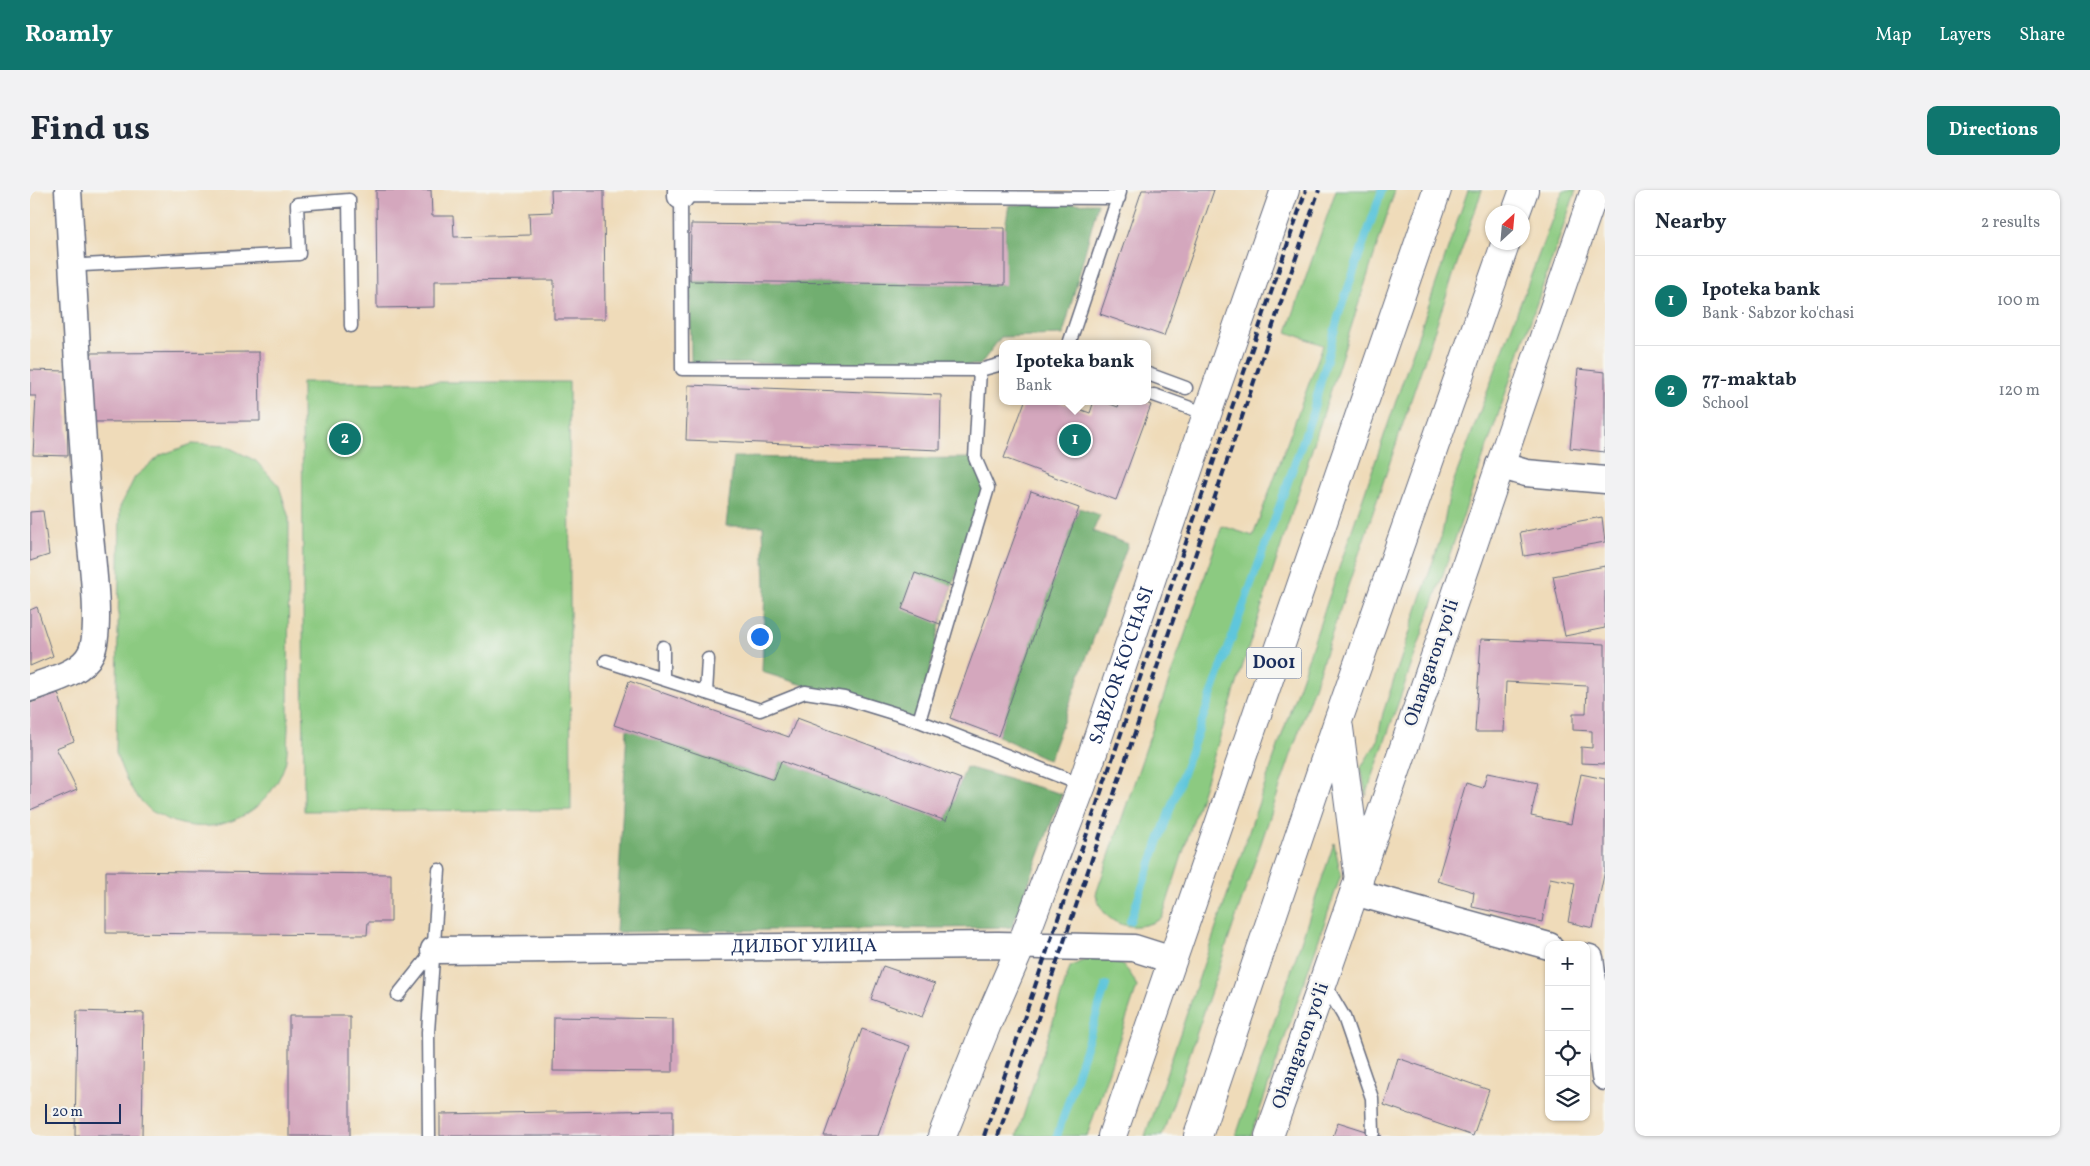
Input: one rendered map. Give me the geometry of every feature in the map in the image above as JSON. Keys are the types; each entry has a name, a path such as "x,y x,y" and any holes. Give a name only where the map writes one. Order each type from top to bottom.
{"main road":[{"name":"SABZOR KO'CHASI","path":"942,1136 1021,946 1082,784 1285,190"},
{"name":"D001","path":"1112,1136 1436,190"},
{"path":"1519,205 1524,190"},
{"name":"Ohangaron yoʻli","path":"1268,1136 1324,982 1499,465 1595,190"},
{"path":"1198,1136 1338,721 1503,250"},
{"path":"1338,721 1357,886"}],"street":[{"path":"30,688 84,664 94,645 96,606 88,514 68,190"},
{"path":"1499,465 1526,473 1605,480"},
{"path":"1357,886 1545,945"},
{"name":"ДИЛБОГ УЛИЦА","path":"434,950 1021,946 1134,948 1172,960"},
{"path":"1590,958 1605,1077"}],"lane":[{"path":"999,365 980,370 682,369 681,193 1120,194 1070,340"},
{"path":"72,261 83,264 299,254 297,204 349,200 351,326"},
{"path":"919,721 988,488 975,458 980,370"},
{"path":"1151,375 1186,388"},
{"path":"1154,395 1207,414"},
{"path":"663,647 663,678"},
{"path":"706,693 708,659"},
{"path":"606,661 760,710 805,692 844,698 919,721 1082,784"},
{"path":"429,1136 428,1032 439,870"},
{"path":"398,995 434,950"},
{"path":"1324,982 1344,1017 1372,1098 1373,1133"}],"green space":[{"path":"1336,190 1395,190 1162,918 1141,926 1122,924 1105,914 1096,894 1222,526 1253,536 1323,345 1287,332"},
{"path":"1468,190 1482,190 1162,1136 1145,1136"},
{"path":"1563,190 1576,190 1366,796 1361,767 1377,742 1383,713 1442,534 1450,491"},
{"path":"1098,203 1063,335 1001,337 980,365 691,363 690,281 1004,285 1005,228 1009,205"},
{"path":"302,382 569,382 571,810 304,811"},
{"path":"192,444 226,446 256,461 279,486 289,518 288,730 285,764 277,782 253,810 237,819 220,824 202,826 183,824 165,818 151,810 132,790 116,753 120,507 135,477 161,455"},
{"path":"734,457 975,458 988,488 940,624 919,721 762,672 765,588 763,526 726,526"},
{"path":"1079,508 1100,515 1093,531 1128,544 1049,760 998,736"},
{"path":"627,729 774,780 781,761 946,821 966,767 1062,794 1012,927 616,932"},
{"path":"1334,843 1341,875 1251,1136 1236,1136"},
{"path":"1088,958 1105,959 1119,963 1129,972 1137,987 1087,1136 1017,1136 1070,967"}],"building":[{"path":"376,190 431,190 432,216 453,216 454,237 530,235 529,213 552,212 551,190 604,190 605,319 554,319 554,280 434,281 434,307 377,308"},
{"path":"1142,190 1214,190 1164,336 1100,314"},
{"path":"691,224 1005,228 1005,285 690,281"},
{"path":"259,352 260,421 90,422 89,353"},
{"path":"1578,369 1605,372 1605,452 1570,448"},
{"path":"30,370 66,371 68,456 33,455 36,396 30,396"},
{"path":"688,385 941,395 940,450 686,440"},
{"path":"1024,405 1068,405 1090,413 1093,405 1113,405 1118,407 1119,405 1151,405 1116,500 1004,458"},
{"path":"1031,491 1079,508 998,736 950,718"},
{"path":"43,511 49,555 30,561 30,512"},
{"path":"1602,517 1605,542 1524,556 1520,532"},
{"path":"1605,566 1605,628 1565,636 1553,576"},
{"path":"915,573 952,586 940,624 902,609"},
{"path":"37,607 53,656 30,666 30,610"},
{"path":"1481,639 1605,644 1605,764 1581,763 1581,747 1592,748 1592,731 1573,730 1573,713 1586,713 1587,686 1506,682 1504,732 1475,732"},
{"path":"629,681 789,737 797,718 961,779 946,821 781,761 774,780 614,725"},
{"path":"58,693 74,741 56,748 77,790 30,810 30,703"},
{"path":"1487,773 1538,783 1531,816 1571,824 1581,774 1605,779 1605,870 1593,928 1568,922 1575,883 1550,878 1542,922 1472,907 1474,892 1437,881 1466,783 1483,788"},
{"path":"106,871 391,874 391,922 368,922 367,935 106,933"},
{"path":"883,966 935,984 922,1017 871,999"},
{"path":"77,1011 144,1013 142,1136 75,1136"},
{"path":"289,1016 350,1016 350,1136 289,1136"},
{"path":"554,1017 673,1019 673,1072 553,1071"},
{"path":"862,1029 910,1046 878,1136 824,1136"},
{"path":"1398,1058 1489,1090 1473,1136 1384,1105"},
{"path":"673,1110 673,1136 440,1136 440,1114"},
{"path":"1338,1122 1382,1136 1333,1136"}],"waterway":[{"path":"1130,921 1311,418 1339,314 1382,190"},
{"path":"1057,1136 1106,985"}],"railway":[{"path":"984,1136 1306,190"},
{"path":"998,1136 1319,190"}],"place":[{"name":"77-maktab","path":"345,439"},
{"name":"Ipoteka bank","path":"1075,440"}]}
